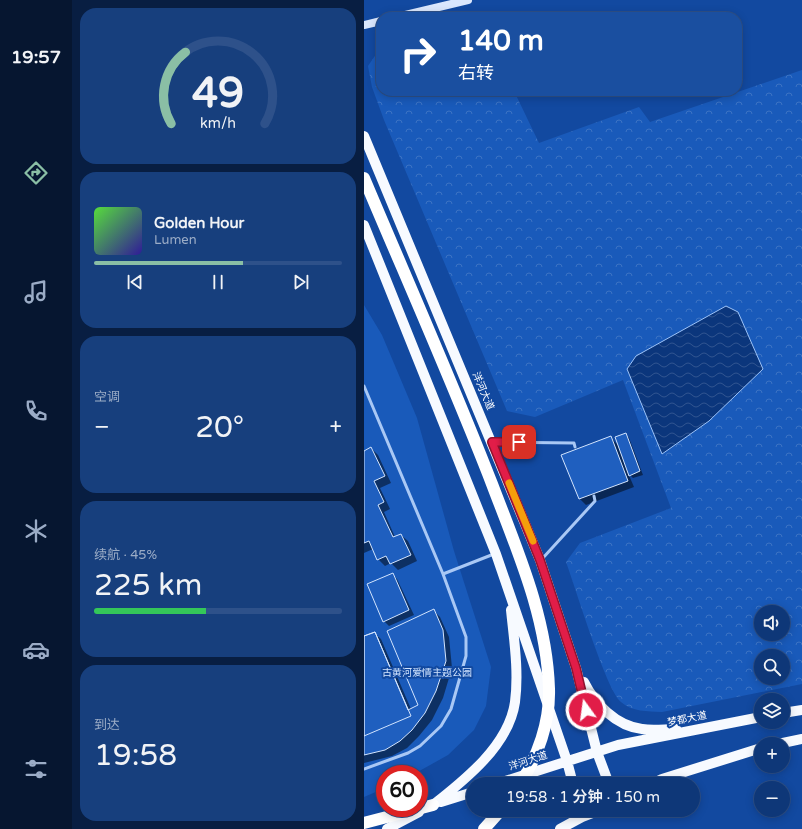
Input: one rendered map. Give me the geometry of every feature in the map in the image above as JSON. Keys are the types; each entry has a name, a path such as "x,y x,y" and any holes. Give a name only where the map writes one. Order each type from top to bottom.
{"highway":[{"path":"364,178 476,444 517,550 532,593 542,630 548,661 549,691 546,720 539,748 524,777"},
{"path":"364,823 432,805"},
{"path":"484,829 495,817"}],"main road":[{"name":"洋河大道","path":"364,136 540,560 576,668 596,752 606,777"},
{"path":"364,225 496,554 571,777"},
{"path":"387,829 432,805 460,784 483,761 506,730 515,703 517,666 509,592"},
{"path":"576,668 590,695 614,718 628,725 642,729 702,729"},
{"path":"790,712 802,710"},
{"name":"梦都大道","path":"618,745 754,718"},
{"path":"790,742 802,739"},
{"name":"洋河大道","path":"518,777 618,745"},
{"path":"665,777 754,750"},
{"path":"432,805 466,794"},
{"path":"560,829 576,817"}],"street":[{"path":"418,12 468,0"},
{"path":"364,25 376,22"}],"lane":[{"path":"364,386 443,574 466,637 466,656 451,709 441,726 420,746 408,753 364,769"},
{"path":"492,442 574,443 575,448"},
{"path":"540,560 595,501 594,496"},
{"path":"443,574 496,554"}],"green space":[{"path":"376,54 376,96 516,96 539,143 639,107 650,122 726,96 742,96 742,91 802,70 802,684 662,712 630,708 621,702 615,694 599,659 566,562 580,543 671,508 623,380 535,417 507,411 384,120 372,87 368,66"},
{"name":"古黄河爱情主题公园","path":"364,305 382,335 417,418 454,551 491,667 486,706 474,730 448,755 428,766 376,765 376,792 364,797"}],"water":[{"path":"726,306 738,312 763,369 709,421 662,454 627,369 636,356"}],"building":[{"path":"626,433 640,471 629,476 615,437"},
{"path":"611,436 628,481 579,499 561,455"},
{"path":"371,447 385,476 374,481 384,502 378,505 393,537 401,534 411,555 390,564 386,556 377,560 369,541 364,543 364,451"},
{"path":"393,573 409,610 383,622 367,584"},
{"path":"434,609 443,630 446,661 436,691 425,713 412,730 400,741 385,750 364,755 364,636 375,632 408,710 418,705 387,631"},
{"path":"375,632 411,716 364,736 364,636"}],"slow traffic":[{"path":"509,483 533,541"}],"route":[{"path":"519,442 492,442 540,560 576,668 586,710"}]}
